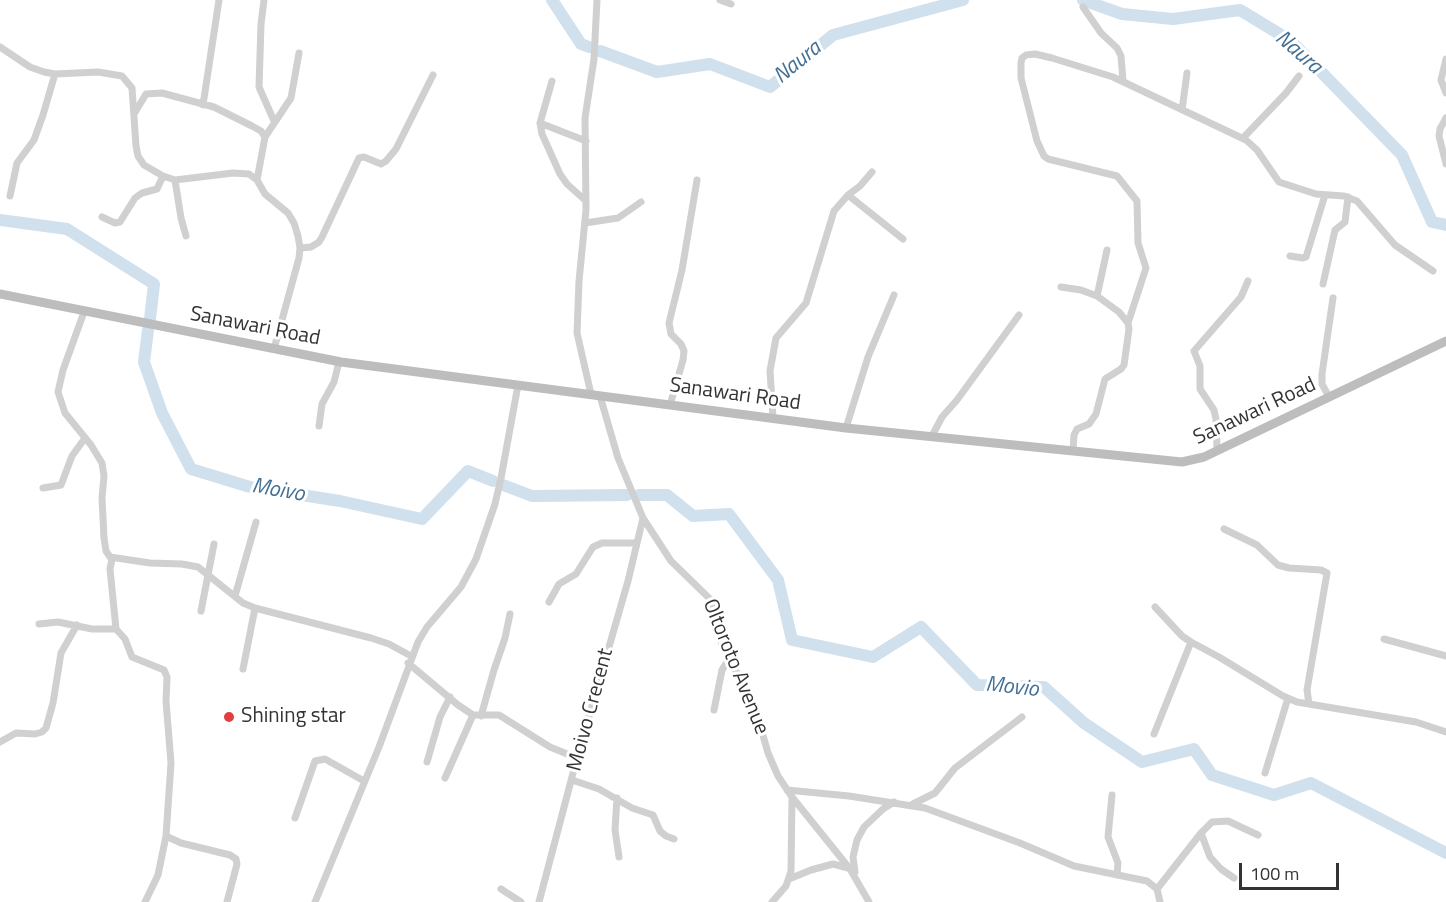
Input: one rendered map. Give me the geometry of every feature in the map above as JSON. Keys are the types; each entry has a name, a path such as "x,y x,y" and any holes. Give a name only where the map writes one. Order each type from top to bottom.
{"street":[{"path":"203,105 219,0"},
{"path":"264,0 261,24 260,87 274,121"},
{"name":"Oltoroto Avenue","path":"597,0 594,59 585,118 586,201 579,281 578,340 618,459 643,518 671,561 710,599 722,645 755,707 770,761 792,797 850,869 869,902"},
{"path":"720,0 731,4"},
{"path":"1083,7 1101,33 1117,48 1121,56 1123,81"},
{"path":"0,47 30,67 55,74 98,72 122,76 132,88 136,146 138,156 144,165 175,180 233,173 249,174 257,180 265,194 288,213 294,223 300,248 299,258 274,349"},
{"path":"257,180 265,137 291,98 299,53"},
{"path":"1073,450 1074,435 1077,429 1089,424 1096,414 1105,379 1122,369 1124,365 1129,338 1128,323 1146,268 1138,243 1137,201 1117,177 1046,158 1037,141 1021,78 1022,58 1026,55 1035,54 1064,61 1123,81 1243,138 1253,146 1279,182 1325,195 1348,197 1361,203 1395,245 1433,271"},
{"path":"1446,59 1442,80 1446,93"},
{"path":"1182,110 1187,73"},
{"path":"10,196 17,163 34,140 55,74"},
{"path":"300,248 310,247 319,242 359,158 364,157 381,165 396,149 434,75"},
{"path":"1243,138 1299,76"},
{"path":"552,81 540,123 542,134 560,174 567,184 586,201"},
{"path":"134,114 144,96 149,93 169,94 242,121 261,131 265,137"},
{"path":"1446,118 1439,132 1446,164"},
{"path":"540,123 586,141"},
{"path":"773,418 770,371 776,338 806,303 831,217 848,195 860,186 872,172"},
{"path":"102,217 115,223 120,222 135,198 142,193 157,189 163,176"},
{"path":"175,180 180,218 186,236"},
{"path":"670,405 684,351 681,344 670,334 669,323 682,270 697,180"},
{"path":"848,195 903,239"},
{"path":"1290,256 1306,257 1325,195"},
{"path":"1323,284 1335,230 1345,222 1348,197"},
{"path":"585,224 618,218 641,202"},
{"path":"1097,296 1107,250"},
{"path":"1217,450 1214,410 1200,388 1200,366 1194,351 1241,297 1248,280"},
{"path":"1061,287 1081,290 1097,296 1119,312 1128,323"},
{"name":"Sanawari Road","path":"0,294 339,362 846,428 1182,462 1204,457 1446,341"},
{"path":"846,428 867,357 894,295"},
{"path":"1329,398 1322,384 1322,374 1333,297"},
{"path":"84,312 63,370 58,392 65,413 102,463 104,538 106,551 112,559 110,569 116,629 124,639 132,657 164,670 166,673 171,770 166,836 158,875 146,902"},
{"path":"932,436 942,417 1019,315"},
{"path":"319,426 322,404 334,382 339,362"},
{"path":"315,902 379,747 410,660 427,627 461,587 476,559 499,487 518,385"},
{"path":"43,488 61,485 72,456 85,438"},
{"name":"Moivo Crecent","path":"539,902 643,518"},
{"path":"235,596 256,522"},
{"path":"1224,529 1257,545 1274,563 1282,567 1321,570 1327,573 1307,690 1309,704"},
{"path":"549,602 559,584 576,574 593,547 602,543 637,543"},
{"path":"201,611 214,544"},
{"path":"112,559 198,567 235,596 255,608 389,644 410,660 458,705 473,715 499,715 550,747 577,758"},
{"path":"1155,607 1176,630 1191,642 1288,698 1309,704 1416,722 1446,732"},
{"path":"243,669 255,608"},
{"path":"481,716 510,614"},
{"path":"39,624 58,622 92,629 116,629"},
{"path":"0,741 16,733 35,734 46,728 53,703 61,653 77,625"},
{"path":"1384,639 1446,656"},
{"path":"1154,734 1191,642"},
{"path":"714,710 722,670 729,659"},
{"path":"427,762 440,717 450,697"},
{"path":"1265,774 1288,698"},
{"path":"445,778 473,715"},
{"path":"912,805 935,793 955,768 1022,717"},
{"path":"295,818 315,761 325,759 364,781"},
{"path":"572,780 599,789 652,815 660,831 675,839"},
{"path":"787,790 894,802 938,812 1074,866 1147,881 1157,889 1160,902"},
{"path":"1112,795 1107,837 1118,863 1117,875"},
{"path":"772,902 789,879 792,857 792,797"},
{"path":"617,798 615,830 619,856"},
{"path":"855,878 853,857 860,834 875,815 894,802"},
{"path":"1157,889 1212,822 1224,820 1258,835"},
{"path":"1201,833 1210,857 1234,878"},
{"path":"166,836 181,843 230,855 236,859 237,864 227,902"},
{"path":"789,879 833,864 850,869"},
{"path":"501,889 521,902"}],"waterway":[{"name":"Naura","path":"552,0 581,44 589,47"},
{"name":"Naura","path":"600,51 657,72 710,64 770,87 833,35 963,0"},
{"name":"Naura","path":"1083,0 1122,14 1173,19 1240,10 1291,41 1402,155 1432,222 1446,225"},
{"name":"Moivo","path":"0,220 67,229 154,284 150,319"},
{"name":"Moivo","path":"148,330 144,362 162,413 191,469 250,487 340,501 422,519 468,471 493,481"},
{"name":"Moivo","path":"503,485 532,496 627,495"},
{"name":"Movio","path":"639,495 667,495 693,516 729,514 778,580 792,640 873,657 921,627 977,685 1044,687 1084,723 1142,762 1194,749 1212,775 1274,795 1311,783 1446,853"}],"place":[{"name":"Shining star","path":"229,717"}]}
